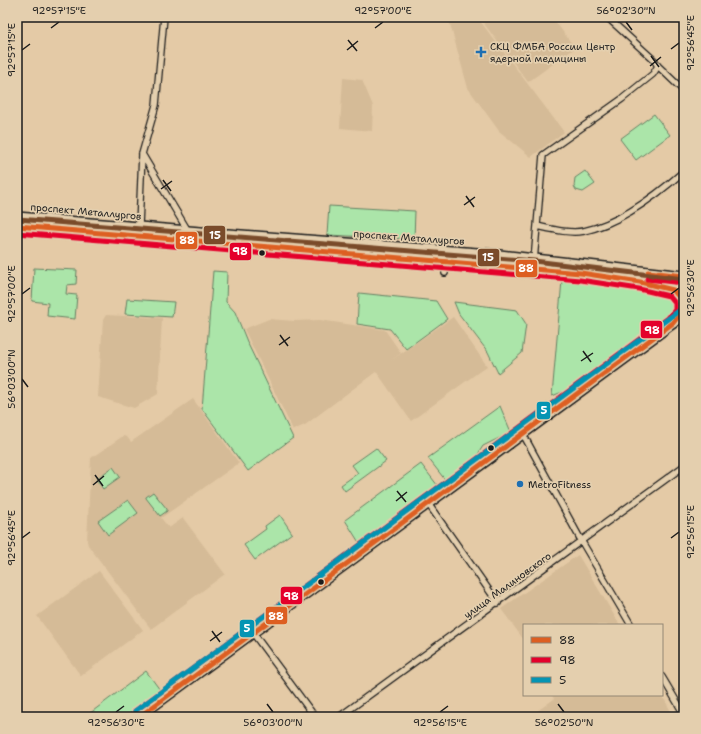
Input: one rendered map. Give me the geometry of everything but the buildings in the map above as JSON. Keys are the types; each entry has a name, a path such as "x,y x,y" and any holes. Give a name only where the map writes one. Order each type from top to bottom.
{"main road":[{"name":"проспект Металлургов","path":"17,217 139,231 226,238 534,258 684,276"},
{"name":"проспект Металлургов","path":"17,226 139,231 188,231 226,238 446,261 533,268 640,282 684,286"},
{"path":"640,282 673,290 679,294 683,307 682,312 674,323"},
{"path":"139,717 684,316"}],"street":[{"path":"139,231 142,154 156,105 164,17"},
{"path":"607,17 655,61 658,66 684,91"},
{"path":"533,268 543,155 622,99 653,74 658,66"},
{"path":"142,154 188,231"},
{"path":"537,226 583,231 608,222 627,214 684,171"},
{"path":"445,273 446,261"},
{"path":"523,434 582,542 630,624"},
{"name":"улица Малиновского","path":"339,717 582,542 684,466"},
{"path":"429,504 498,603"},
{"path":"253,634 315,717"},
{"path":"663,679 684,714"}],"shaded area":[{"name":"СКЦ ФМБА России Центр ядерной медицины","path":"448,17 477,17 564,132 531,157 499,131 468,88"},
{"path":"479,17 552,17 575,48 528,82"},
{"path":"343,78 362,80 373,106 372,131 340,128"},
{"path":"106,315 162,318 158,394 134,408 98,397 103,320"},
{"path":"453,317 487,366 411,421 376,371"},
{"path":"269,319 294,321 320,320 385,330 401,353 305,425 293,430 244,329"},
{"path":"193,399 239,463 161,518 169,528 183,518 225,574 151,629 88,545 91,458 123,436 127,437 131,442"},
{"path":"578,555 619,624 523,624 523,639 501,609"},
{"path":"99,571 143,630 81,676 37,616"},
{"path":"552,696 663,696 674,717 529,717 554,699"}],"green space":[{"path":"654,114 670,135 636,160 620,139"},
{"path":"585,171 595,184 583,192 576,190 574,186 575,178"},
{"path":"329,206 415,211 414,239 327,235"},
{"path":"34,268 77,270 76,284 67,285 66,294 77,295 75,319 47,316 48,303 32,301"},
{"path":"213,271 227,272 226,302 235,312 248,344 293,438 248,471 202,409"},
{"path":"562,280 667,293 676,301 676,309 669,317 567,390 552,396"},
{"path":"359,293 436,301 447,319 406,349 390,329 357,324"},
{"path":"127,299 174,302 172,317 125,314"},
{"path":"454,302 517,310 526,324 522,353 498,373 488,352 459,314"},
{"path":"500,406 511,432 483,446 474,460 446,481 428,458"},
{"path":"376,448 386,461 345,491 341,485 358,473 352,465"},
{"path":"421,464 438,486 360,544 345,520"},
{"path":"113,467 120,477 103,489 96,479"},
{"path":"153,492 167,509 167,511 160,516 146,498"},
{"path":"128,500 138,513 108,535 98,521"},
{"path":"280,515 292,533 255,560 244,545 266,529 265,526"},
{"path":"146,671 160,690 125,717 85,717"}],"transit line":[{"name":"15","path":"18,219 534,261 684,279"},
{"name":"88","path":"17,226 581,273 640,282 673,290 682,300 682,312 673,323 139,717"},
{"name":"98","path":"17,233 580,280 639,289 669,296 675,303 675,310 668,318 135,711"},
{"name":"88","path":"648,272 684,276"},
{"name":"98","path":"647,279 683,283"},
{"name":"5","path":"135,711 680,310"}],"place":[{"name":"СКЦ ФМБА России Центр ядерной медицины","path":"481,52"},
{"name":"MetroFitness","path":"520,484"}]}
